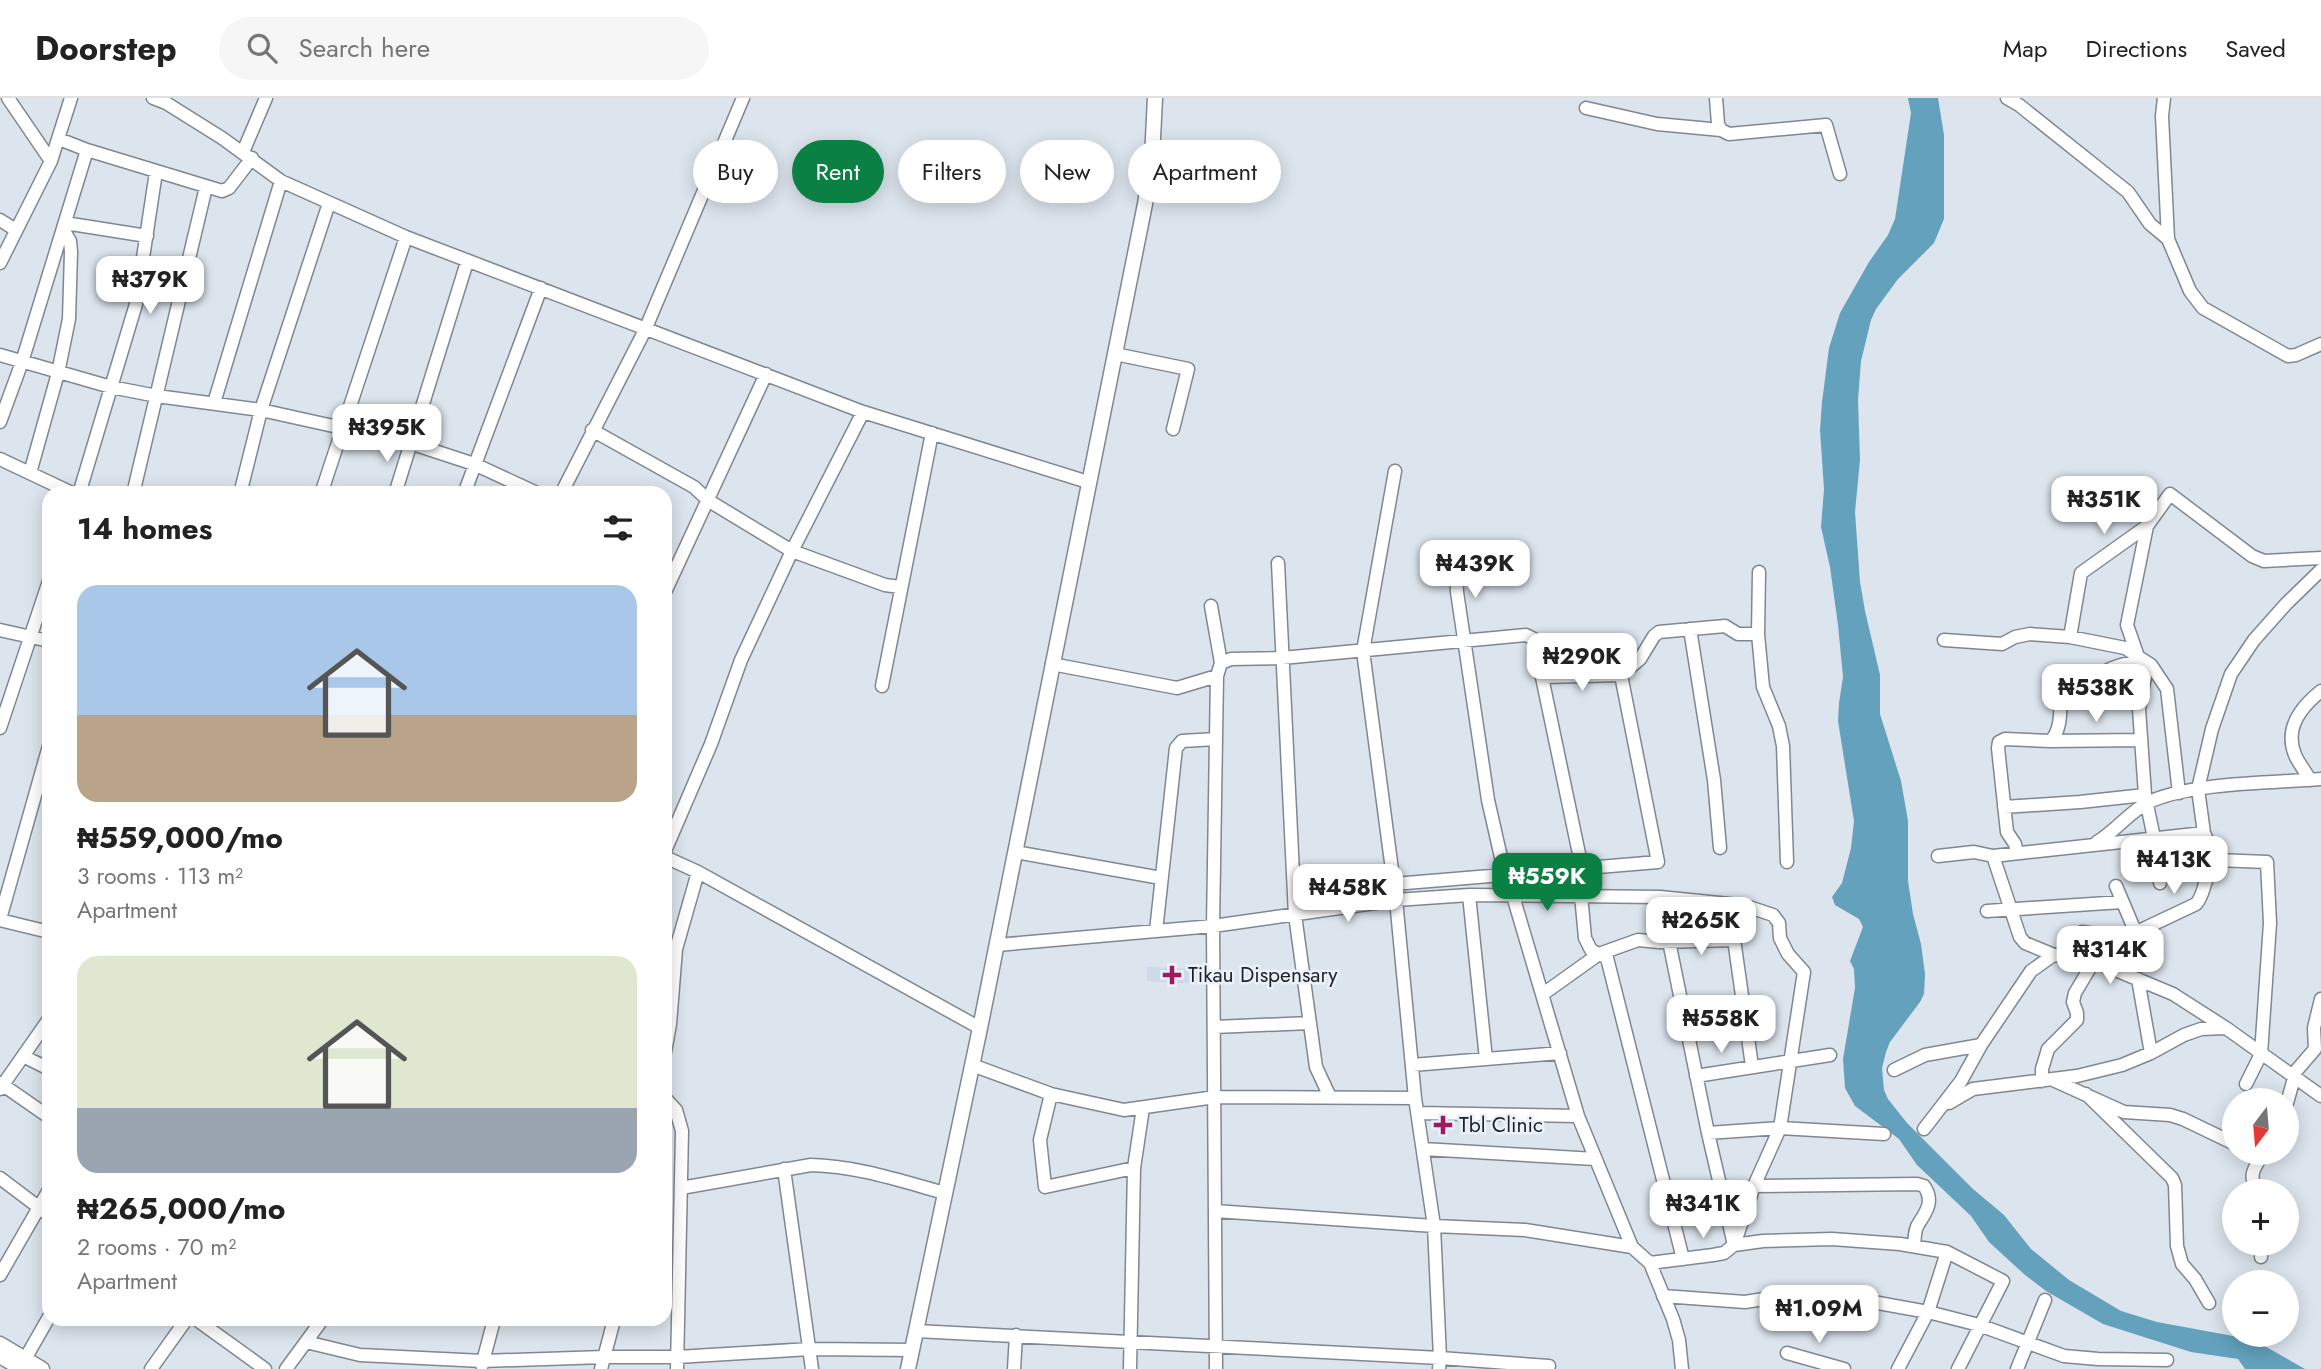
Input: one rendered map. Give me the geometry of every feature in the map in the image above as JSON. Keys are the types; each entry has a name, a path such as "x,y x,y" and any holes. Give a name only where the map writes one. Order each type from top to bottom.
{"main road":[{"path":"908,1369 997,945 1145,204 1152,158 1155,98"},
{"path":"0,1344 24,1364"},
{"path":"0,1356 42,1369"}],"street":[{"path":"8,98 51,161"},
{"path":"0,263 51,161 71,98"},
{"path":"153,98 166,103 247,155 281,181 406,237 863,412 1088,482"},
{"path":"60,139 222,191 229,188 247,155 265,98"},
{"path":"565,486 645,330 743,98"},
{"path":"1716,98 1721,130"},
{"path":"2007,98 2128,192 2150,223 2168,239"},
{"path":"2164,98 2162,116 2168,239 2190,291 2203,307 2288,355 2297,355 2321,344"},
{"path":"1586,108 1657,124 1721,130 1729,134 1826,125 1840,174"},
{"path":"0,422 22,362 88,150"},
{"path":"80,486 136,303 156,172"},
{"path":"214,403 281,181"},
{"path":"135,486 206,187"},
{"path":"242,486 261,410 329,204"},
{"path":"0,220 16,230"},
{"path":"64,226 146,236"},
{"path":"30,473 58,373 69,309 71,252 64,226"},
{"path":"324,486 406,237"},
{"path":"397,486 467,262"},
{"path":"467,486 541,288"},
{"path":"1115,354 1188,369 1173,429"},
{"path":"0,355 111,387 261,410 410,443 474,464 522,486"},
{"path":"672,578 766,374"},
{"path":"672,835 702,767 741,660 792,551 863,412"},
{"path":"592,430 694,487 709,501 792,551 885,585 900,587"},
{"path":"882,687 932,433"},
{"path":"0,459 59,486"},
{"path":"1395,471 1363,651 1396,900 1415,1098 1434,1226 1439,1363"},
{"path":"2070,637 2081,573 2147,526 2170,494 2252,556 2264,561 2321,558"},
{"path":"2147,526 2127,625 2145,677 2139,709 2145,799 2160,883"},
{"path":"1456,561 1457,592 1488,800 1505,875"},
{"path":"1278,563 1295,915 1316,1067 1330,1097"},
{"path":"1924,1129 1961,1081 1981,1045 2031,971 2059,955 2082,932 2120,940 2196,904 2201,899 2204,882 2208,873 2215,869 2216,860 2204,833 2198,789 2212,729 2231,674 2254,640 2321,569"},
{"path":"1759,572 1758,634 1763,688 1779,726 1783,746 1787,862"},
{"path":"0,728 42,601"},
{"path":"1210,606 1220,663 1217,677 1213,926 1216,1369"},
{"path":"1543,677 1621,675 1640,659 1659,632 1725,626 1738,634 1758,634"},
{"path":"0,629 42,640"},
{"path":"1690,629 1714,780 1720,848"},
{"path":"1944,640 2002,644 2029,634 2070,637 2125,648 2151,665 2167,690 2179,793"},
{"path":"1220,663 1231,659 1282,658 1526,635 1534,639 1582,868"},
{"path":"2050,741 2054,739 2058,728 2063,681 2069,679 2094,682 2108,671 2140,659"},
{"path":"1052,664 1177,688 1217,677"},
{"path":"1394,884 1658,862 1621,675"},
{"path":"2316,780 2295,755 2292,737 2294,724 2303,706 2321,691"},
{"path":"1156,931 1176,748 1182,741 1216,739"},
{"path":"2017,853 2007,832 1999,742 2005,739 2141,740"},
{"path":"42,771 0,920 42,930"},
{"path":"2004,807 2145,799 2198,789 2316,780"},
{"path":"2094,844 2110,834 2145,799"},
{"path":"1938,856 1974,852 1993,856 2204,833"},
{"path":"1015,852 1161,878"},
{"path":"1993,856 2020,937 2025,943 2059,955 2094,961 2173,994 2321,1096"},
{"path":"672,860 980,1028"},
{"path":"2216,860 2267,862 2270,923 2262,1054 2246,1084"},
{"path":"672,942 698,872"},
{"path":"2116,886 2135,931"},
{"path":"997,945 1213,926 1396,900 1469,895 1660,897 1728,904 1773,915 1779,923 1780,937 1788,954 1804,972 1780,1128 1754,1186 1734,1245"},
{"path":"1469,895 1486,1059"},
{"path":"1581,895 1586,938 1591,950 1607,958 1683,1259"},
{"path":"1513,897 1578,1116 1632,1247 1650,1262 1676,1329 1682,1369"},
{"path":"1660,897 1708,1133 1734,1245"},
{"path":"1987,911 2123,902"},
{"path":"1728,904 1752,1066"},
{"path":"1543,994 1599,954 1637,940 1734,940"},
{"path":"2094,961 2075,993 2073,1002 2077,1020 2048,1049 2042,1069 2047,1080 2087,1094 2124,1112 2170,1115 2222,1138"},
{"path":"2138,979 2151,1053"},
{"path":"2292,1088 2296,1071 2315,1049 2314,1028 2321,999"},
{"path":"1214,1027 1310,1023"},
{"path":"1941,1110 1973,1089 2077,1076 2122,1065 2201,1028 2226,1028"},
{"path":"42,1029 1,1085 42,1112"},
{"path":"1895,1070 1925,1055 1981,1045"},
{"path":"1412,1065 1560,1053"},
{"path":"1696,1076 1830,1055"},
{"path":"23,1056 42,1066"},
{"path":"972,1065 1051,1094 1125,1110 1215,1097 1415,1098"},
{"path":"1051,1094 1040,1140 1045,1187 1134,1168"},
{"path":"2087,1094 2172,1178 2175,1185 2177,1246 2182,1264 2195,1279 2209,1303"},
{"path":"672,1106 681,1120 677,1363"},
{"path":"1130,1369 1134,1168 1143,1108"},
{"path":"1418,1113 1578,1116"},
{"path":"1708,1133 1780,1128 1884,1134"},
{"path":"1423,1149 1595,1159"},
{"path":"681,1188 784,1169 830,1165 862,1170 945,1193"},
{"path":"784,1169 812,1369"},
{"path":"0,1178 42,1210"},
{"path":"1754,1186 1924,1186 1928,1192 1929,1205 1925,1217 1918,1224 1914,1246"},
{"path":"1215,1211 1525,1230 1632,1247"},
{"path":"0,1275 42,1214"},
{"path":"1650,1262 1724,1252 1734,1245 1763,1241 1832,1239 1914,1246 1947,1252 2003,1281 1958,1369"},
{"path":"1898,1369 1928,1312 1947,1252"},
{"path":"1663,1296 1745,1302 1788,1294 1834,1295 1928,1312 1979,1325 2064,1356 2098,1364 2167,1360"},
{"path":"2017,1369 2045,1300"},
{"path":"24,1364 44,1326"},
{"path":"151,1369 182,1326"},
{"path":"205,1326 265,1369"},
{"path":"286,1369 318,1326"},
{"path":"482,1365 492,1326"},
{"path":"602,1363 612,1326"},
{"path":"916,1331 1215,1346 1439,1363 1549,1366"},
{"path":"1014,1369 1016,1335"},
{"path":"306,1342 360,1354 482,1365 677,1363 810,1349 912,1350"},
{"path":"1787,1353 1844,1369"},
{"path":"358,1369 360,1354"}],"shaded area":[{"name":"Tikau Dispensary","path":"1147,967 1198,969 1196,984 1147,981"}],"water":[{"path":"1908,98 1938,98 1944,135 1944,219 1934,243 1898,279 1876,309 1861,361 1858,400 1860,460 1855,512 1860,582 1880,675 1880,714 1901,781 1908,821 1908,881 1925,974 1924,994 1920,1002 1890,1042 1886,1052 1882,1068 1884,1090 1907,1123 1973,1189 2004,1215 2031,1249 2069,1280 2121,1311 2157,1322 2222,1334 2222,1347 2266,1347 2305,1369 2245,1369 2238,1359 2191,1352 2103,1324 2046,1291 1989,1242 1971,1216 1917,1165 1899,1139 1855,1106 1845,1088 1843,1059 1855,988 1854,969 1850,961 1863,927 1859,919 1835,905 1832,897 1842,883 1851,848 1854,821 1838,721 1843,677 1838,625 1821,527 1824,489 1820,430 1829,348 1840,313 1895,219 1911,113"}],"place":[{"name":"Tikau Dispensary","path":"1172,975"},
{"name":"Tbl Clinic","path":"1443,1125"}]}
